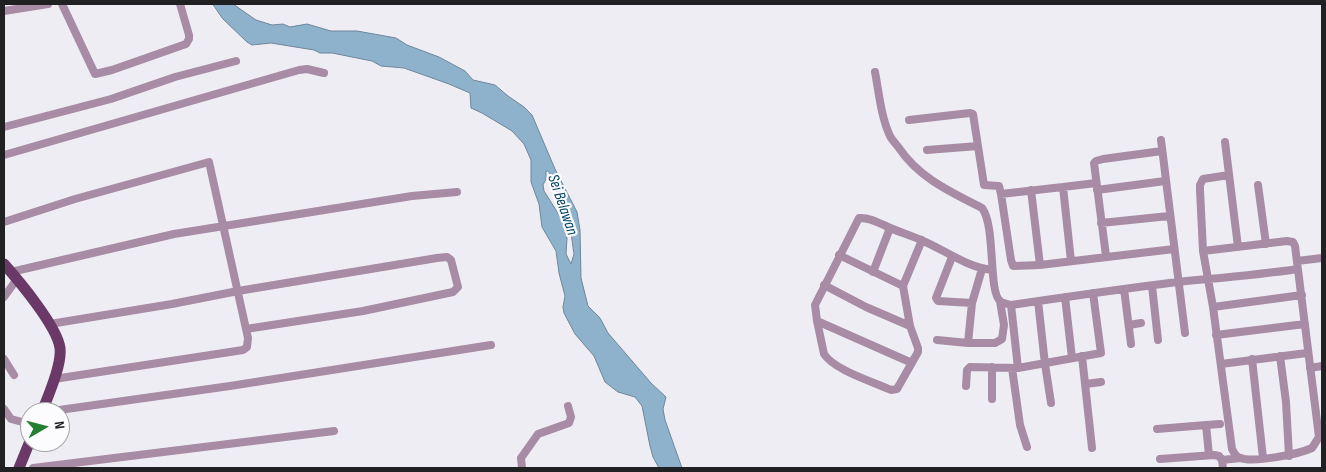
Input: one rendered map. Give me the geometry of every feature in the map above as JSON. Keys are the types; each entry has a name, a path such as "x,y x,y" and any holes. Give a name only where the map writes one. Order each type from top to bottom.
{"main road":[{"path":"10,272 50,324 58,340 60,349 47,402"},
{"path":"19,468 26,452"}],"street":[{"path":"4,11 48,4"},
{"path":"62,4 95,74 112,70 186,44 189,35 180,4"},
{"path":"4,127 111,99 175,77 236,60"},
{"path":"4,155 299,70 307,69 324,73"},
{"path":"876,72 880,100 890,136 905,158 931,180 982,208 985,212 989,232 992,270 1004,325 1002,338 996,343 937,340"},
{"path":"909,120 973,114 984,185 999,186 1012,264 1016,267 1174,249"},
{"path":"1161,140 1185,333"},
{"path":"1225,142 1238,247"},
{"path":"927,150 978,146"},
{"path":"1106,256 1096,187 1094,165 1096,161 1162,151"},
{"path":"4,222 75,199 209,162 249,342 247,347 243,350 54,379"},
{"path":"1229,174 1207,177 1203,179 1200,185 1203,251 1213,307 1232,449 1235,455 1240,458"},
{"path":"1001,194 1063,187 1096,187 1166,181"},
{"path":"1258,185 1266,244"},
{"path":"1063,187 1071,261"},
{"path":"1031,190 1040,265"},
{"path":"4,297 10,272 174,234 412,196 457,192"},
{"path":"1101,223 1169,216"},
{"path":"922,240 903,286 910,326 918,348 897,389 895,390 847,370 827,359 824,354 815,305 859,218 864,218 922,240 952,257 982,269 992,270"},
{"path":"873,272 890,228"},
{"path":"1160,460 1219,456 1223,464 1240,458 1290,456 1312,448 1319,437 1318,396 1307,353 1302,295 1294,242 1287,241 1203,251"},
{"path":"839,256 903,286"},
{"path":"50,324 447,257 451,260 458,285 457,289 453,292 363,311 246,329"},
{"path":"952,257 936,298 938,301 972,303"},
{"path":"1000,302 1011,305 1065,296 1178,282 1256,276 1322,258"},
{"path":"968,343 972,303 982,269"},
{"path":"824,286 910,326"},
{"path":"1152,286 1158,340"},
{"path":"1124,289 1131,344"},
{"path":"966,386 968,368 1015,368 1101,353 1093,293"},
{"path":"1213,307 1302,295"},
{"path":"1065,296 1072,358"},
{"path":"1038,302 1045,364 1052,403"},
{"path":"1011,305 1020,425 1027,447"},
{"path":"817,321 912,363"},
{"path":"1129,325 1141,323"},
{"path":"1216,335 1305,324"},
{"path":"70,408 491,345"},
{"path":"1221,364 1307,353"},
{"path":"1082,356 1092,448"},
{"path":"1280,356 1290,456"},
{"path":"4,359 14,375"},
{"path":"1252,359 1264,458"},
{"path":"1310,368 1322,366"},
{"path":"992,368 992,399"},
{"path":"1086,384 1101,382"},
{"path":"522,468 520,458 538,434 569,423 568,406"},
{"path":"4,409 11,419 20,421"},
{"path":"1157,429 1220,424"},
{"path":"1206,425 1209,456"},
{"path":"33,468 334,431"}],"water":[{"name":"Sei Belawan","path":"213,4 233,4 256,20 272,25 283,24 290,27 307,24 331,31 357,31 396,38 407,45 439,57 465,71 473,80 495,85 524,107 532,115 555,169 577,212 580,230 581,278 588,306 600,318 608,333 651,383 666,397 663,409 665,420 682,468 659,468 653,457 642,406 635,397 618,392 605,382 594,356 575,334 564,313 565,296 556,251 542,227 539,204 531,182 531,160 524,144 512,131 471,108 470,93 449,84 404,68 381,66 372,61 332,53 320,53 314,50 271,43 252,45 223,19","holes":["548,171 553,178 556,192 569,219 574,254 571,264 566,254 567,238 561,218 544,191 543,185 546,179 546,172"]}]}
